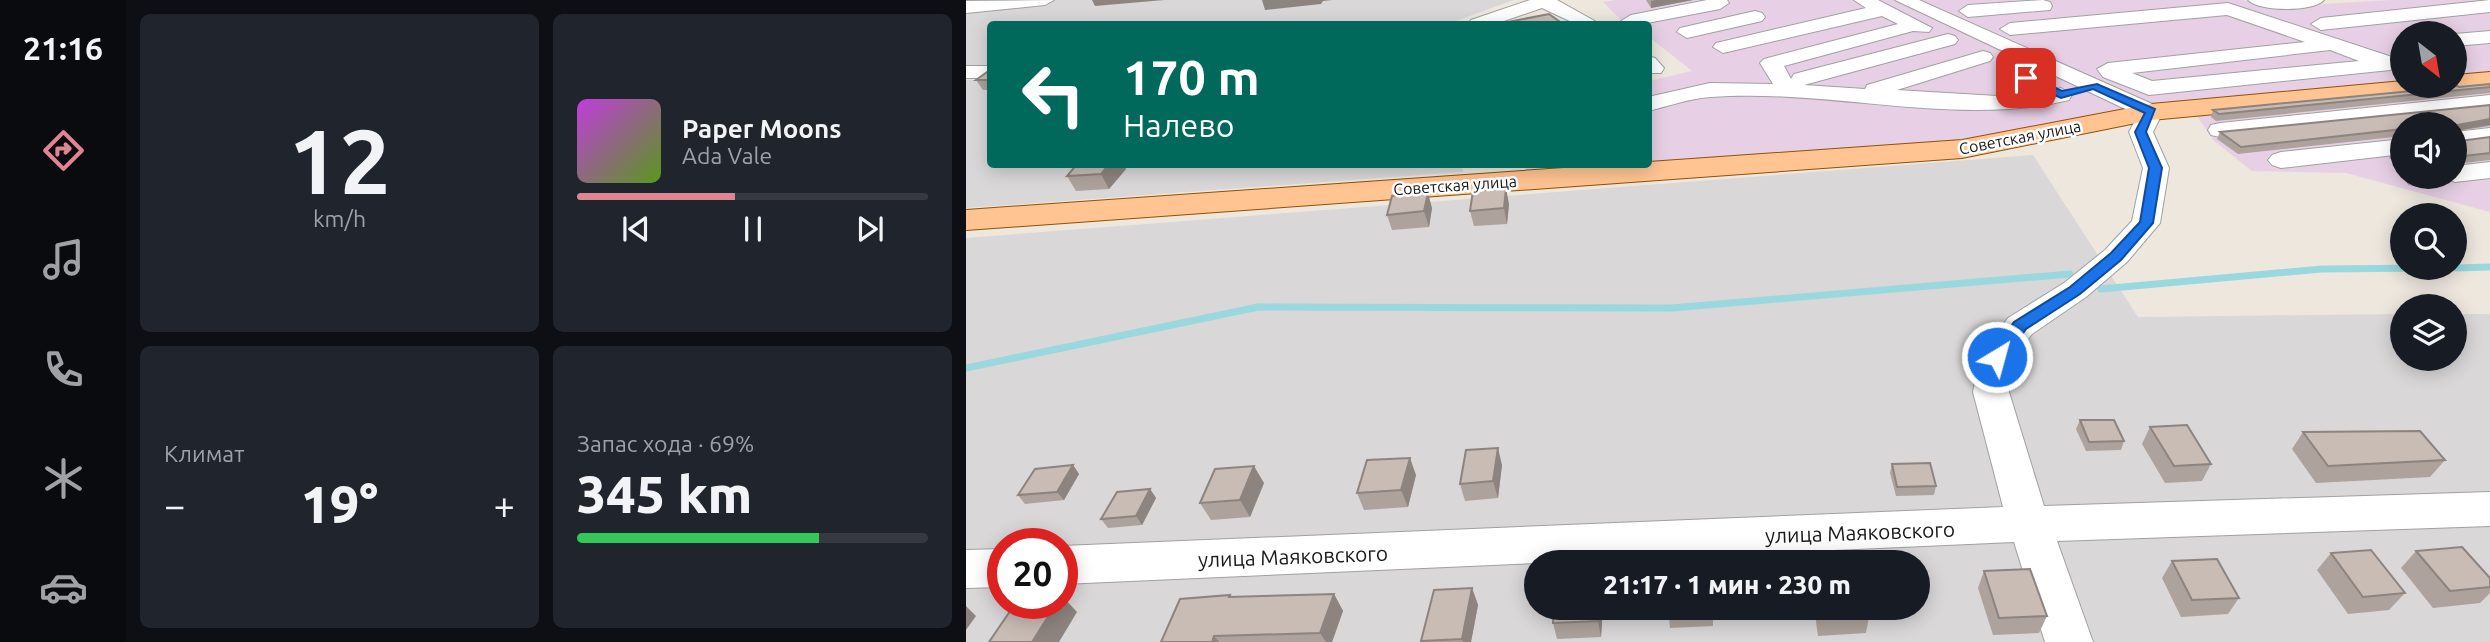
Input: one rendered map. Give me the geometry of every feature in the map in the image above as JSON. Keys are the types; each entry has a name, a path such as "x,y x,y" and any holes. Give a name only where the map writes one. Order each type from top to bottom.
{"main road":[{"name":"Советская улица","path":"966,220 1962,149 2151,112 2390,90"}],"street":[{"path":"966,7 1045,0"},
{"path":"1631,21 1736,0"},
{"path":"1864,0 2061,95"},
{"path":"1904,0 2099,78 2149,88 2390,64 2228,9 2010,29"},
{"path":"1942,0 2010,29 2099,78 2151,112 2141,132 2156,168 2146,223 2116,257 2075,290 2020,326 1997,357 1992,392 2008,461 2069,642"},
{"path":"2263,2 2315,0"},
{"path":"1487,21 1546,1 1584,21"},
{"path":"2263,2 2390,49"},
{"path":"1968,11 2064,4"},
{"path":"2321,24 2490,6"},
{"path":"1723,47 1884,10"},
{"path":"1687,32 1780,12"},
{"path":"1914,24 1771,63 1795,85 1855,96 2014,104 2061,95 2099,78 2332,44"},
{"path":"2228,32 2282,27"},
{"path":"2468,39 2490,37"},
{"path":"1652,103 1710,90 1795,85 1948,40"},
{"path":"2382,46 2390,45"},
{"path":"1855,96 1983,57"},
{"path":"966,72 987,72"},
{"path":"2220,130 2476,80"},
{"path":"1943,102 2014,82"},
{"path":"2467,138 2490,135"},
{"path":"2281,160 2390,147"},
{"path":"2467,173 2490,170"},
{"name":"улица Маяковского","path":"1078,564 2029,524 2490,509"},
{"path":"966,569 987,568"}],"shaded area":[{"path":"966,0 1514,0 1455,21 987,21 987,65 966,65"},
{"path":"2242,0 2274,7 2390,0 2490,0 2490,75 2468,78 2468,21 2390,21 2390,86 1956,145 1652,166 1652,80 1692,71 1652,39 1652,21 1622,21 1603,2"},
{"path":"966,80 987,80 987,168 1462,168 1463,172 966,208"},
{"path":"2490,86 2490,212 2467,206 2467,203 2457,203 2405,189 2467,189 2467,112 2390,112 2390,185 2346,173 2252,171 2213,140 2197,116 2390,96 2468,98 2468,88"},
{"path":"2033,155 2138,317 2390,314 2390,371 2467,371 2467,314 2490,314 2490,642 966,642 966,238"},
{"path":"1526,168 1616,168 1527,174"}],"building":[{"path":"1549,14 1559,21 1513,21"},
{"path":"987,72 987,80 976,80"},
{"path":"2490,84 2490,87 2468,89 2468,86"},
{"path":"2390,93 2390,97 2219,114 2213,110"},
{"path":"2490,105 2490,119 2467,123 2467,112 2420,112"},
{"path":"2390,115 2390,130 2241,147 2220,132"},
{"path":"2490,137 2490,153 2467,156 2467,140"},
{"path":"1074,168 1106,168 1101,174 1067,176"},
{"path":"1506,188 1504,208 1470,211 1473,191"},
{"path":"1428,193 1424,211 1387,215 1392,196"},
{"path":"2080,420 2114,420 2124,441 2089,442"},
{"path":"2187,425 2211,464 2174,466 2150,427"},
{"path":"2420,431 2445,460 2328,466 2303,432"},
{"path":"1498,448 1493,481 1460,484 1466,450"},
{"path":"1410,458 1401,490 1357,493 1367,460"},
{"path":"1930,463 1936,486 1897,487 1892,464"},
{"path":"1073,465 1057,492 1018,495 1035,469"},
{"path":"1254,466 1240,500 1200,503 1215,469"},
{"path":"1150,489 1136,516 1101,519 1117,492"},
{"path":"2462,547 2490,578 2490,587 2450,591 2416,551"},
{"path":"2371,550 2405,593 2363,597 2331,553"},
{"path":"2217,559 2239,598 2192,600 2172,561"},
{"path":"2030,569 2047,616 1999,618 1984,571"},
{"path":"1472,588 1462,639 1421,641 1434,590"},
{"path":"1334,594 1320,633 1214,636 1212,642 1161,642 1180,599 1230,595 1229,597"},
{"path":"1005,619 1047,619 1032,642 989,642"},
{"path":"1553,620 1598,620 1598,621 1553,623"}],"waterway":[{"path":"2467,268 2490,267"},
{"path":"2101,289 2322,269 2390,268"},
{"path":"966,368 1258,307 1672,308 2070,274"}],"route":[{"path":"1997,357 2020,326 2075,290 2116,257 2146,223 2156,168 2141,132 2151,112 2094,86 2061,95 2026,78"}]}
